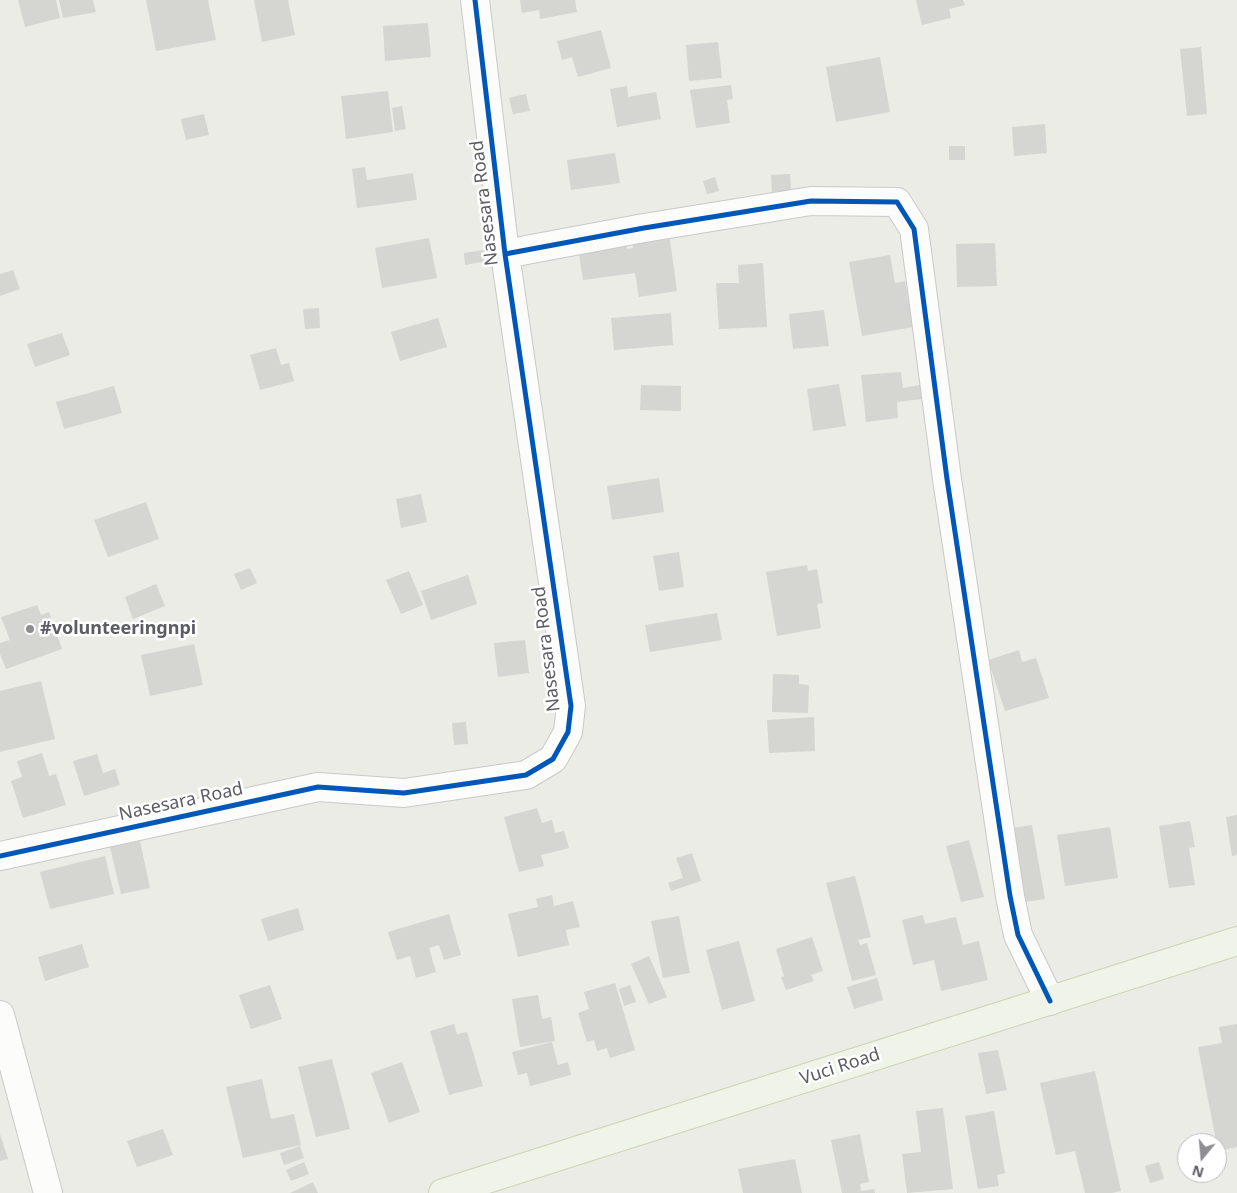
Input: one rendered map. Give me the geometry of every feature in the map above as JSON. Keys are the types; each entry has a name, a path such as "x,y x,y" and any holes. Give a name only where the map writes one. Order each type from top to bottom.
{"main road":[{"name":"Vuci Road","path":"443,1193 1237,941"}],"street":[{"name":"Nasesara Road","path":"0,856 318,787 404,793 526,775 553,759 568,732 570,706 505,254 475,0"},
{"path":"505,254 644,228 811,201 897,202 914,229 947,479 1010,896 1018,935 1050,1001"},
{"path":"0,1015 48,1193"}],"building":[{"path":"18,0 56,0 60,18 25,27"},
{"path":"59,0 93,0 96,12 63,18"},
{"path":"146,0 208,0 216,40 156,51"},
{"path":"254,0 288,0 295,35 262,42"},
{"path":"520,0 575,0 577,12 540,19 539,10 522,13"},
{"path":"916,0 963,0 965,5 949,9 951,18 922,25"},
{"path":"428,23 431,57 385,61 383,26"},
{"path":"601,30 611,68 578,77 572,57 562,60 557,41"},
{"path":"718,42 722,78 689,81 686,45"},
{"path":"1201,47 1207,114 1187,116 1180,49"},
{"path":"880,57 890,112 836,122 826,67"},
{"path":"731,85 733,99 727,100 730,123 696,128 690,90"},
{"path":"627,86 628,97 656,92 661,119 617,127 610,89"},
{"path":"388,91 393,132 346,139 341,96"},
{"path":"526,94 530,111 513,114 509,98"},
{"path":"402,106 406,129 395,131 392,108"},
{"path":"204,114 209,135 186,140 181,119"},
{"path":"1045,124 1047,153 1014,156 1012,127"},
{"path":"949,146 965,146 965,160 949,160"},
{"path":"615,153 620,183 571,190 567,160"},
{"path":"365,167 367,180 413,173 417,200 357,208 352,169"},
{"path":"790,174 791,191 772,192 771,175"},
{"path":"715,177 719,191 707,194 703,181"},
{"path":"669,233 677,291 639,297 635,273 583,280 578,248 626,242 627,249 633,248 632,238"},
{"path":"429,238 437,278 382,288 375,248"},
{"path":"995,243 997,286 957,287 956,244"},
{"path":"497,248 499,259 465,265 464,253"},
{"path":"890,255 895,283 905,281 913,327 862,336 849,262"},
{"path":"763,263 767,327 719,329 716,283 739,283 738,265"},
{"path":"13,270 20,289 0,296 0,274"},
{"path":"319,308 320,328 305,329 303,309"},
{"path":"824,310 829,346 793,349 789,314"},
{"path":"671,313 673,345 614,350 611,318"},
{"path":"438,318 447,347 400,361 391,332"},
{"path":"62,333 70,355 35,367 27,344"},
{"path":"276,348 281,365 289,363 294,381 260,390 250,355"},
{"path":"901,372 903,388 920,385 922,399 897,402 898,418 866,422 861,375"},
{"path":"839,384 846,426 813,431 807,389"},
{"path":"641,385 681,386 681,411 640,410"},
{"path":"114,386 122,413 64,429 56,402"},
{"path":"659,478 664,512 612,520 607,486"},
{"path":"421,494 427,522 401,528 396,499"},
{"path":"146,502 159,539 108,557 94,520"},
{"path":"679,552 684,587 659,591 653,556"},
{"path":"807,565 808,571 817,569 823,603 817,604 821,628 777,636 766,572"},
{"path":"250,568 257,583 241,590 234,574"},
{"path":"409,571 423,605 401,614 386,580"},
{"path":"468,575 477,604 431,620 421,591"},
{"path":"156,584 165,606 133,619 125,597"},
{"name":"#volunteeringnpi","path":"37,605 41,615 49,612 62,649 6,669 0,654 0,643 10,640 1,617"},
{"path":"717,613 722,640 650,652 645,625"},
{"path":"525,640 529,673 498,677 494,643"},
{"path":"194,644 203,685 150,696 141,655"},
{"path":"1019,650 1022,662 1036,658 1049,698 1005,711 988,660"},
{"path":"773,674 799,675 799,684 809,685 808,713 772,712"},
{"path":"41,681 55,739 0,752 0,691"},
{"path":"814,717 815,751 769,753 767,720"},
{"path":"466,722 468,744 454,745 452,723"},
{"path":"42,753 49,776 56,774 66,805 23,818 11,781 22,777 17,761"},
{"path":"97,754 103,773 115,769 120,785 84,796 73,761"},
{"path":"537,808 542,823 552,820 555,833 564,831 569,848 541,855 544,866 519,872 504,817"},
{"path":"1237,815 1237,855 1232,856 1226,817"},
{"path":"1190,821 1195,847 1189,848 1195,885 1169,888 1159,826"},
{"path":"1032,825 1045,899 1018,903 1005,829"},
{"path":"1110,827 1118,878 1065,886 1057,835"},
{"path":"969,840 984,897 961,902 946,846"},
{"path":"140,841 150,888 121,894 110,847"},
{"path":"692,853 701,881 671,891 668,883 683,878 676,858"},
{"path":"105,856 114,894 50,909 40,872"},
{"path":"855,876 871,937 858,940 860,945 867,943 876,975 852,981 826,883"},
{"path":"552,895 554,906 573,901 580,927 566,930 569,945 518,957 508,914 538,907 536,899"},
{"path":"298,908 304,930 268,941 261,919"},
{"path":"449,914 461,955 444,960 439,945 429,948 436,972 416,978 410,956 397,960 388,932"},
{"path":"923,915 925,924 956,917 963,945 979,941 988,980 941,991 934,960 913,965 902,920"},
{"path":"679,916 690,973 663,978 651,921"},
{"path":"812,937 823,971 811,975 814,981 786,990 781,977 784,976 776,949"},
{"path":"739,941 755,1001 722,1010 706,950"},
{"path":"82,944 89,967 45,981 38,957"},
{"path":"649,956 667,997 649,1004 631,964"},
{"path":"877,978 883,1000 854,1009 847,987"},
{"path":"615,983 635,1050 610,1058 607,1048 597,1051 594,1040 587,1042 578,1013 589,1009 584,992"},
{"path":"270,985 282,1019 251,1029 239,995"},
{"path":"630,985 636,1002 624,1006 619,989"},
{"path":"538,995 542,1019 551,1017 555,1041 520,1047 512,999"},
{"path":"454,1024 457,1034 467,1032 483,1086 449,1095 430,1031"},
{"path":"1237,1024 1237,1147 1227,1149 1227,1133 1215,1133 1198,1047 1222,1043 1219,1027"},
{"path":"552,1042 558,1065 568,1062 571,1075 530,1086 527,1073 518,1075 512,1052"},
{"path":"998,1050 1007,1090 986,1094 978,1053"},
{"path":"332,1059 350,1129 316,1137 298,1067"},
{"path":"402,1062 420,1112 389,1123 371,1073"},
{"path":"1095,1071 1121,1191 1112,1193 1085,1193 1075,1151 1056,1155 1040,1083"},
{"path":"262,1079 271,1119 294,1114 301,1145 243,1158 226,1087"},
{"path":"943,1108 953,1189 907,1193 902,1154 921,1152 916,1111"},
{"path":"994,1111 1005,1173 997,1175 999,1186 978,1189 965,1116"},
{"path":"163,1129 173,1155 137,1167 127,1141"},
{"path":"0,1134 8,1159 0,1161"},
{"path":"860,1134 869,1182 860,1184 861,1191 874,1189 875,1193 842,1193 831,1140"},
{"path":"300,1146 304,1158 284,1165 280,1153"},
{"path":"795,1159 802,1193 743,1193 738,1169"},
{"path":"304,1162 309,1174 291,1181 286,1170"},
{"path":"1159,1162 1164,1179 1150,1183 1145,1166"},
{"path":"313,1182 318,1193 290,1193"}],"cycle path":[{"path":"0,856 318,787 404,793 526,775 553,759 568,732 571,706 505,254 475,0"},
{"path":"505,254 644,228 811,201 897,202 914,229 947,479 1010,896 1018,935 1050,1001"}],"place":[{"name":"#volunteeringnpi","path":"30,629"}]}
